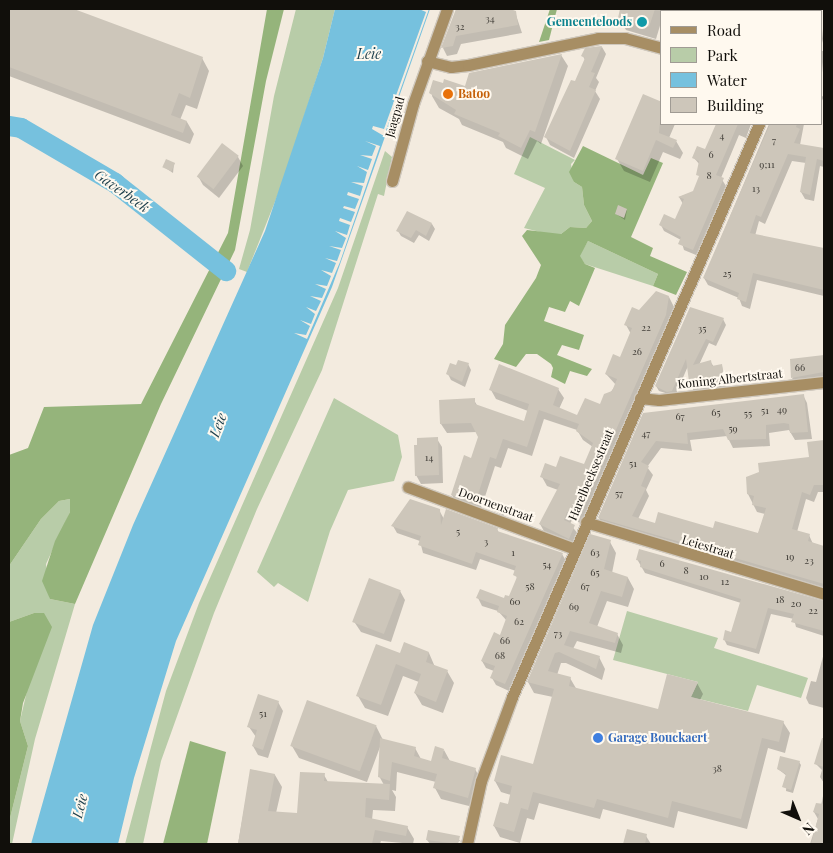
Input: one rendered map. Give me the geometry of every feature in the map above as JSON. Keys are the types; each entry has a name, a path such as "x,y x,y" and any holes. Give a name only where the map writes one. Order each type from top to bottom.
{"street":[{"name":"Jaagpad","path":"392,180 427,61 447,9"},
{"path":"427,61 451,67 468,65 598,38 625,38 660,47"},
{"name":"Harelbeeksestraat","path":"466,844 490,754 586,522 759,125"},
{"name":"Koning Albertstraat","path":"640,398 658,400 824,382"},
{"name":"Doornenstraat","path":"408,488 575,548"},
{"name":"Leiestraat","path":"586,522 824,594"}],"green space":[{"path":"267,9 284,9 266,81 235,250 161,404 75,604 50,599 42,581 55,541 70,512 70,499 59,501 41,519 9,566 9,455 28,448 44,407 141,404 228,233"},
{"path":"296,9 335,9 323,58 282,184 247,272 239,269 250,230 274,96"},
{"path":"550,9 557,9 549,40 539,42"},
{"path":"530,137 575,160 571,164 574,182 582,187 584,205 592,221 586,228 570,227 561,234 552,235 524,228 545,188 514,174"},
{"path":"583,146 643,175 651,158 663,163 631,237 653,248 650,256 687,272 676,295 653,286 658,274 588,241 580,256 585,264 595,268 579,306 570,301 565,312 549,307 544,321 584,335 579,350 562,345 557,355 592,369 587,376 570,371 565,384 551,377 553,368 551,364 537,354 526,354 516,367 494,359 503,344 505,325 536,278 541,265 522,236 527,230 561,234 570,227 586,228 592,221 584,205 582,187 574,182 569,172"},
{"path":"385,151 392,157 384,196 378,194 322,370 257,509 214,613 161,761 143,844 125,844 166,691 199,603 338,288"},
{"path":"588,241 658,274 653,286 585,264 579,256"},
{"path":"334,398 398,435 402,457 394,481 348,490 330,531 308,602 278,583 274,587 257,572"},
{"path":"70,499 70,512 46,564 50,599 75,604 35,739 12,844 9,844 9,822 28,746 20,721 29,682 34,613 9,622 9,566 41,519 59,501"},
{"path":"627,611 718,638 714,648 808,678 801,698 757,685 748,711 691,697 698,682 613,660"},
{"path":"34,613 44,613 52,627 23,703 20,721 28,746 9,822 9,622"},
{"path":"190,741 226,752 207,844 163,844"}],"water":[{"name":"Leie","path":"335,9 430,9 332,287 176,641 134,778 118,844 31,844 93,625 133,525 265,231 323,58"}],"pier":[{"path":"419,9 429,9 384,136 372,129 373,126 384,129 426,12"},
{"path":"365,141 380,146 340,262 307,339 294,333 306,335 310,326 300,320 311,324 315,314 306,307 316,311 321,301 310,296 322,298 326,289 315,284 327,286 331,276 321,270 332,273 336,263 325,258 337,261 341,250 329,246 342,248 346,238 335,231 347,235 350,225 339,221 340,218 351,222 355,212 343,208 344,206 355,209 359,199 347,195 348,192 360,196 363,186 351,182 364,183 367,172 357,166 368,170 372,159 360,155 372,156 376,146"}],"building":[{"path":"9,9 74,9 203,57 190,98 179,93 171,115 187,121 183,133 9,67"},
{"path":"456,9 510,9 516,11 518,25 456,36 453,46 441,48"},
{"name":"Gemeenteloods","path":"620,9 655,9 649,27 618,18"},
{"path":"602,46 591,72 595,73 589,87 596,90 570,151 544,137 571,80 575,81 585,58 581,56 585,48"},
{"path":"562,54 535,132 530,130 521,148 498,136 500,133 454,114 456,110 429,93 433,80 443,83 444,79 465,86 469,73"},
{"path":"643,94 660,101 659,133 677,140 673,148 656,140 643,171 615,159"},
{"path":"716,125 738,125 716,175 724,178 693,250 678,244 681,237 659,225 664,214 675,219 684,199 678,197 693,191 699,176 696,175 699,161 692,158 697,146 705,149"},
{"path":"770,125 797,125 796,127 800,129 794,143 824,148 824,161 817,159 810,195 800,192 806,157 788,154 761,217 756,215 750,233 824,248 824,290 753,273 746,302 737,299 739,293 703,278"},
{"path":"222,143 239,156 213,189 197,177"},
{"path":"166,159 175,163 171,171 162,167"},
{"path":"618,205 627,209 624,218 615,214"},
{"path":"407,211 432,223 426,236 416,230 411,238 396,231"},
{"path":"656,291 669,296 666,315 579,515 567,512 564,520 575,525 569,539 539,524 560,484 540,477 545,463 556,467 560,456 584,464 593,443 576,431 579,424 539,410 527,447 503,439 496,459 490,457 475,504 451,495 464,455 471,458 478,437 471,423 440,424 439,400 475,398 475,404 524,421 529,404 489,390 499,364 559,388 553,405 577,415 585,398 600,404 604,394 612,391 617,379 605,374 613,354 620,357 632,328 624,325 632,307 639,310"},
{"path":"690,307 724,318 713,342 706,339 693,365 711,360 712,366 722,364 725,385 690,389 686,359 672,391 667,392 655,386"},
{"path":"824,355 824,372 791,378 790,359"},
{"path":"458,360 469,363 462,382 446,374 450,363 456,365"},
{"path":"804,394 808,432 790,433 789,424 784,423 766,425 766,439 728,440 723,429 687,433 688,444 656,441 641,462 649,466 641,486 646,488 632,516 655,523 658,512 713,528 715,521 758,533 766,508 752,505 754,496 747,494 746,477 759,472 758,463 809,457 807,442 824,440 824,485 814,485 810,495 802,492 792,529 810,534 808,541 824,546 824,584 598,518 643,413"},
{"path":"438,437 439,475 415,476 414,445 417,445 417,438"},
{"path":"410,499 440,509 441,525 446,509 498,528 497,531 563,553 505,684 490,678 495,666 481,661 494,632 500,635 507,616 497,612 499,606 476,598 480,589 504,598 505,595 509,596 517,577 513,575 516,566 476,552 472,564 418,545 421,536 391,526"},
{"path":"495,503 506,507 504,515 492,511"},
{"path":"590,534 611,540 604,569 628,577 622,597 601,591 589,623 618,633 615,643 570,631 564,645 600,656 596,669 559,652 555,653 548,671 571,677 569,686 658,709 667,674 698,682 691,697 784,721 779,742 762,738 741,819 672,801 668,818 597,799 594,808 533,792 528,810 521,808 514,832 493,826 500,802 508,804 512,786 494,781 501,755 533,764 554,689 527,682"},
{"path":"639,549 824,601 824,631 791,622 794,614 768,608 756,649 723,640 725,630 731,632 741,599 640,567 641,561 636,560"},
{"path":"369,578 401,590 384,634 352,622"},
{"path":"404,642 429,652 426,662 448,670 436,702 414,693 421,674 396,664 381,705 356,696 376,644 400,653"},
{"path":"258,694 279,701 263,750 252,746 257,730 247,727"},
{"path":"307,700 377,725 360,771 290,746"},
{"path":"380,738 416,747 414,756 431,761 435,746 444,749 442,758 476,768 468,798 433,788 437,774 392,762 390,781 378,777"},
{"path":"822,738 824,738 824,767 814,764"},
{"path":"780,756 800,761 791,790 782,787 786,774 777,769"},
{"path":"250,769 275,774 268,811 297,813 300,772 325,773 324,781 390,784 389,800 366,798 365,817 408,826 406,836 375,830 372,844 238,844"},
{"path":"816,803 824,804 824,844 811,844 819,814 813,812"},
{"path":"627,829 647,834 645,844 623,844"},
{"path":"428,830 460,836 458,844 426,840"}],"waterway":[{"name":"Gaverbeek","path":"9,126 21,128 115,183 226,271"}],"place":[{"name":"Gemeenteloods","path":"642,22"},
{"name":"Batoo","path":"448,94"},
{"name":"Garage Bouckaert","path":"598,738"}]}
